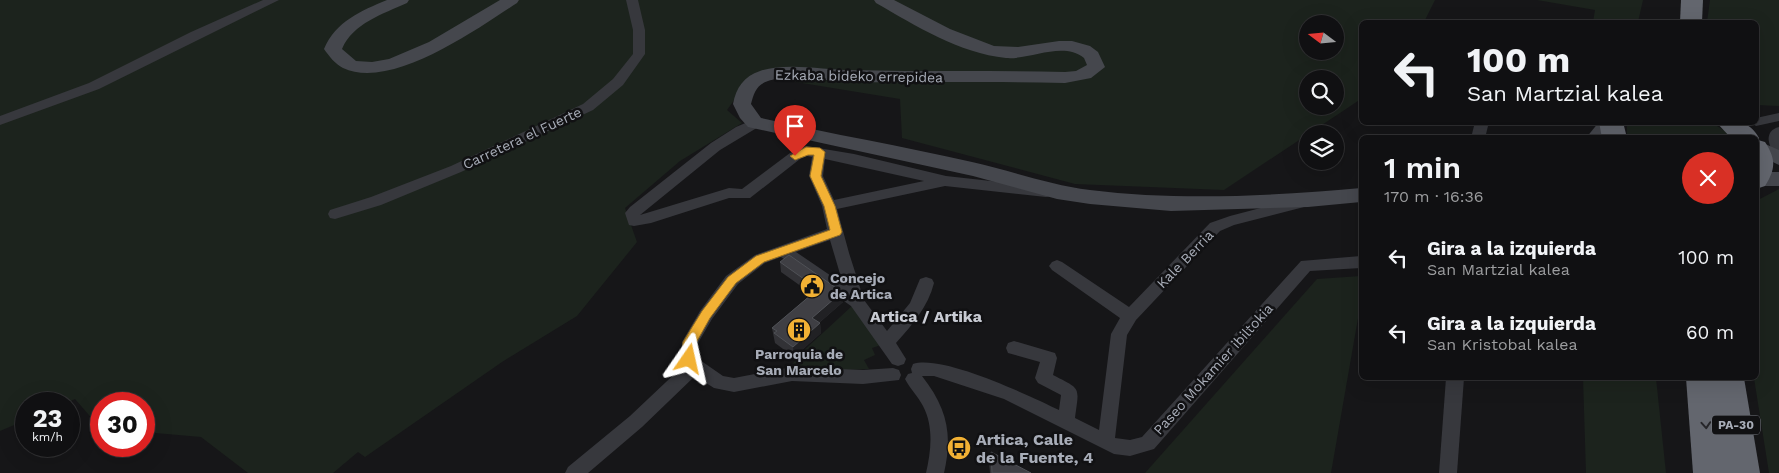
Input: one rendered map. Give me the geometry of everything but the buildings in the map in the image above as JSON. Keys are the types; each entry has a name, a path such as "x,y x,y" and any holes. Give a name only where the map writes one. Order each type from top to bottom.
{"highway":[{"path":"1672,20 1673,0"},
{"path":"1691,20 1692,0"},
{"path":"1732,125 1743,135"},
{"path":"1759,152 1762,158 1762,170 1759,175"},
{"name":"PA-30","path":"1702,380 1710,473"},
{"name":"PA-30","path":"1729,380 1743,473"}],"street":[{"path":"0,121 94,86 195,35 273,0"},
{"path":"402,0 343,31 335,40 333,50 340,59 354,66 401,61 432,47 510,0"},
{"name":"Carretera el Fuerte","path":"335,214 376,201 456,169 588,108 618,82 639,54 640,30 632,0"},
{"name":"Ezkaba bideko errepidea","path":"755,122 747,114 742,104 745,92 752,82 764,75 784,72 843,76 1044,76 1065,78 1079,76 1090,72 1096,67 1095,60 1082,48 1065,45 1018,52 993,50 930,26 882,0"},
{"path":"1759,116 1778,122"},
{"path":"1057,192 1035,192 946,181 820,152 806,151 795,156 745,194 729,193 651,218 634,220 632,213 710,149 755,122 973,169 1057,192 1090,197 1171,204 1308,200 1359,195"},
{"path":"1759,122 1778,122"},
{"path":"1778,122 1775,136 1779,151"},
{"path":"1759,148 1779,158"},
{"path":"820,152 816,176 830,206 840,253 857,302 886,343 896,367"},
{"path":"1759,180 1779,179"},
{"path":"830,206 946,181"},
{"name":"Kale Berria","path":"1106,442 1119,334 1130,316 1216,227 1230,221 1308,200"},
{"path":"574,473 617,439 676,385 693,366 689,359 690,342 706,315 732,280 760,259 836,232"},
{"path":"782,250 857,302"},
{"name":"Paseo Mokamier ibiltokia","path":"693,366 720,382 734,385 792,374 863,378 896,367 903,381 916,374 934,369 1010,394 1114,446 1130,448 1148,443 1306,266 1359,262"},
{"path":"1057,266 1130,316"},
{"path":"886,343 918,302 925,290 926,284"},
{"path":"1014,348 1049,358 1044,378 1070,392 1066,422"},
{"path":"916,374 936,414 940,451 934,473"},
{"path":"1448,473 1455,380"}],"shaded area":[{"path":"0,0 1435,0 1425,20 1359,20 1359,100 1344,110 1344,70 1299,70 1299,115 1337,115 1322,125 1299,125 1299,140 1224,190 1075,184 902,138 900,99 752,75 727,110 742,123 680,161 625,208 637,242 577,316 502,362 365,457 358,452 333,473 248,473 201,437 155,433 155,392 90,392 90,416 80,405 80,392 15,392 15,425 0,431"},
{"path":"1537,0 1643,0 1638,20 1593,20 1595,10"},
{"path":"1710,0 1779,0 1779,106 1759,105 1759,20 1707,20"},
{"path":"1627,125 1715,125 1732,135 1628,135"},
{"path":"1779,189 1779,473 1769,473 1754,380 1759,380 1759,199"},
{"path":"1359,276 1359,312 1331,473 1145,473 1317,279"},
{"path":"852,306 881,345 872,348 875,355 864,360 869,369 845,370 792,365 799,355"},
{"path":"1583,380 1656,380 1666,473 1586,473"}],"place":[{"name":"Concejo de Artica","path":"812,286"},
{"name":"Parroquia de San Marcelo","path":"799,330"},
{"name":"Artica, Calle de la Fuente, 4","path":"959,448"}],"district":[{"name":"Artica / Artika","path":"926,316"}],"route":[{"path":"689,359 690,342 706,315 732,280 760,259 836,232 830,206 816,176 820,152 806,151 795,156"}]}
